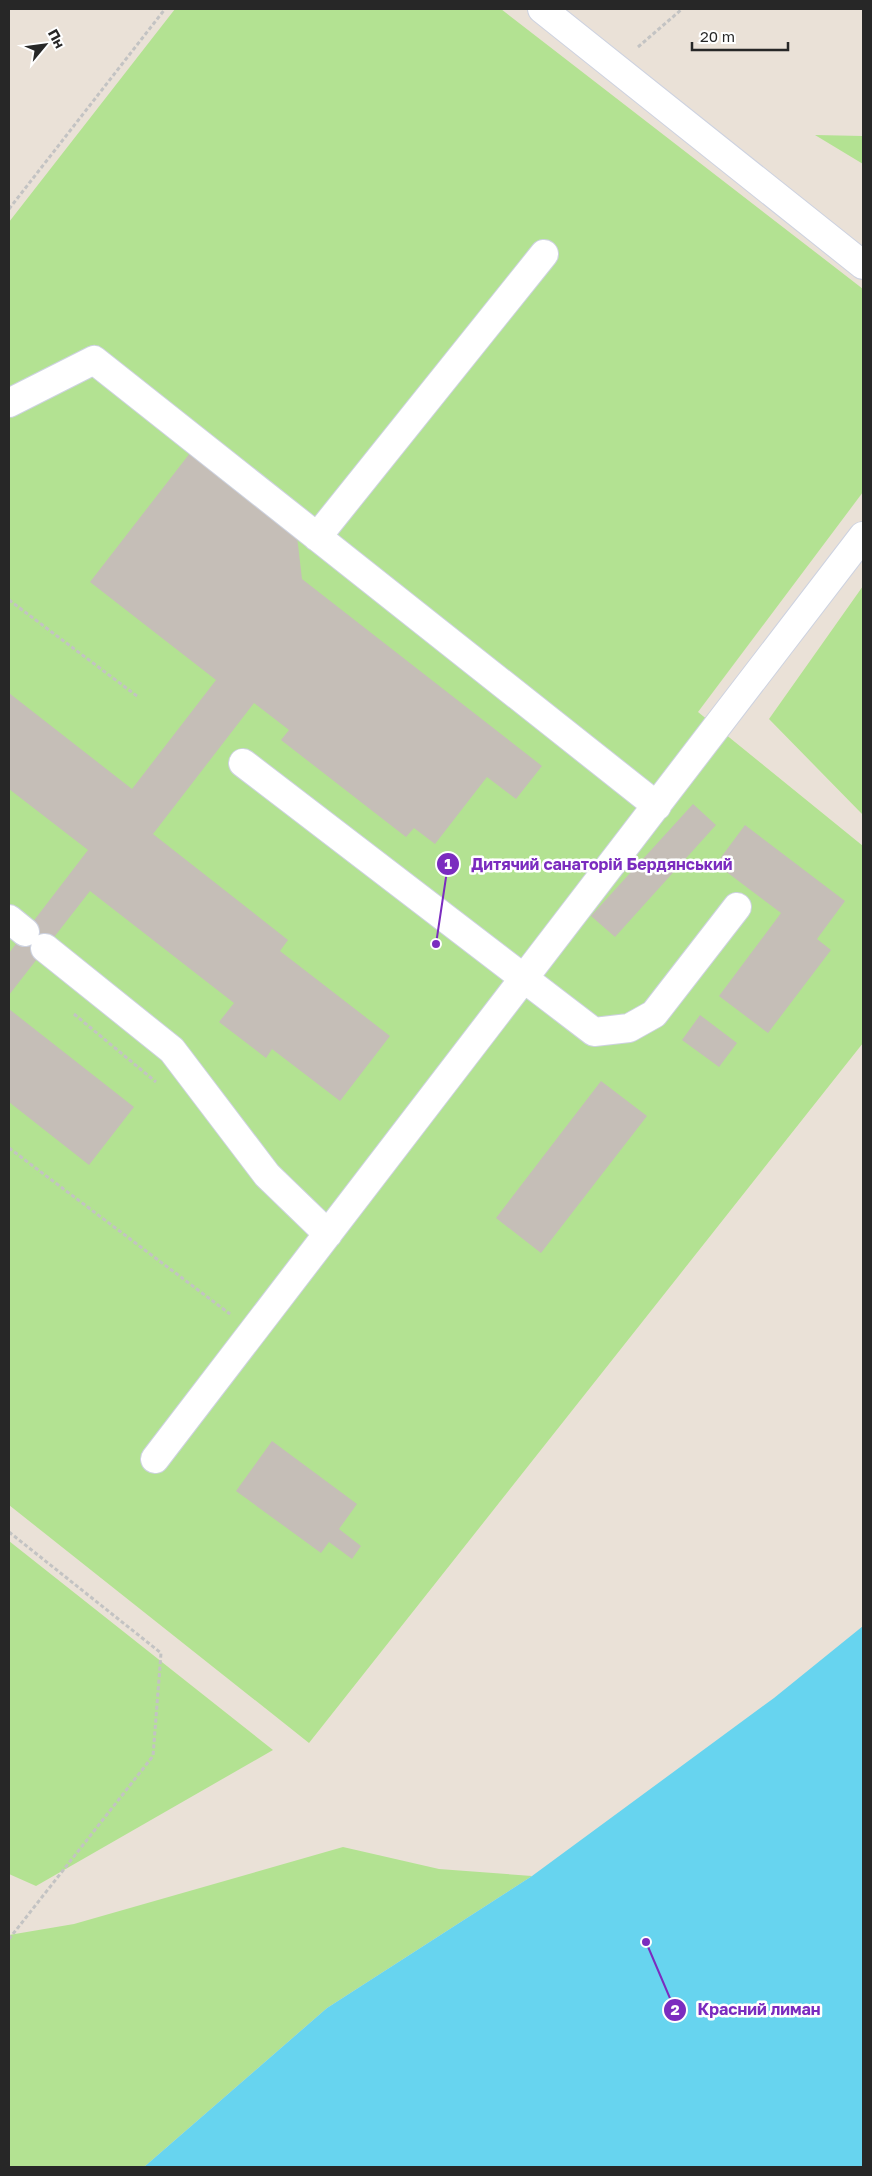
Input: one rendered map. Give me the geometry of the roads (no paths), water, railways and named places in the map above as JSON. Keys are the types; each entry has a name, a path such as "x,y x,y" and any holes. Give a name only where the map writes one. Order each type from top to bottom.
{"lane":[{"path":"542,9 863,265"},
{"path":"317,537 544,254"},
{"path":"9,403 94,360 657,806"},
{"path":"155,1459 863,536"},
{"path":"243,763 594,1032 628,1028 654,1014 737,907"},
{"path":"26,933 172,1050 267,1175 328,1234"}],"water":[{"path":"863,1626 863,2167 144,2167 327,2008 532,1876 774,1698"}],"place":[{"name":"Дитячий санаторій Бердянський","path":"436,944"},
{"name":"Красний лиман","path":"646,1942"}]}
